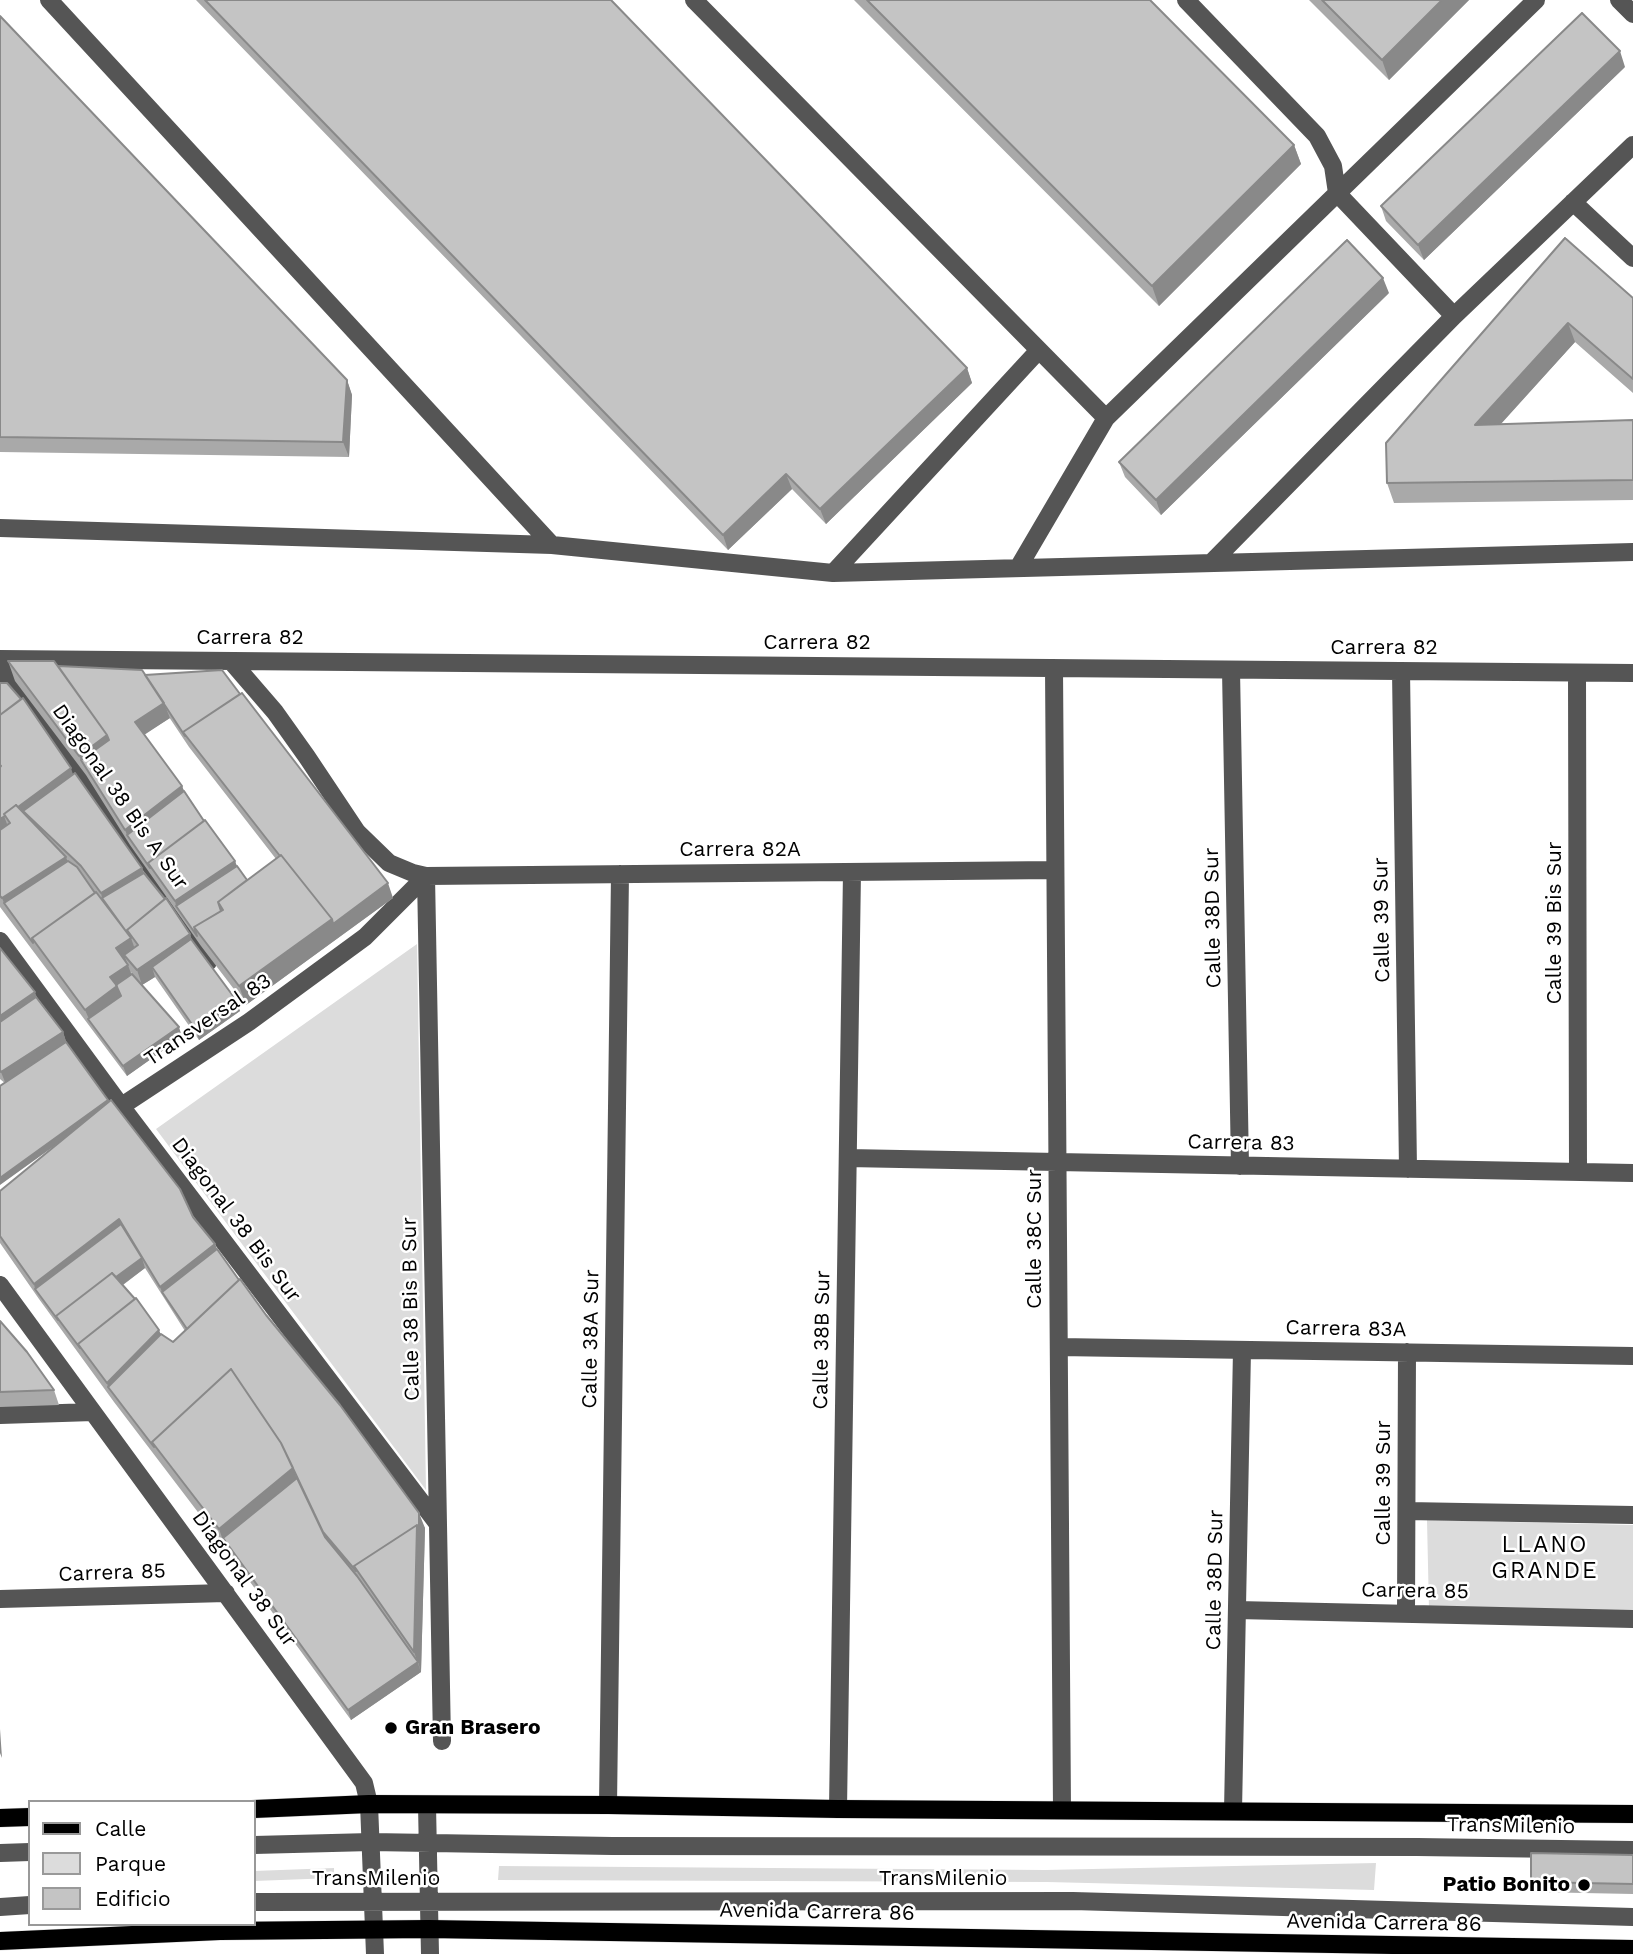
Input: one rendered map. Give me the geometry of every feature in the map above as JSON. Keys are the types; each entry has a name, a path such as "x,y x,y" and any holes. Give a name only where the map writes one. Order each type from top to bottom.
{"main road":[{"path":"256,1809 369,1804 1633,1814"},
{"path":"0,1818 28,1817"},
{"name":"Avenida Carrera 86","path":"0,1941 220,1931 374,1928 994,1946 1633,1949"}],"street":[{"path":"49,0 552,545"},
{"path":"694,0 1106,418"},
{"path":"1186,0 1317,136 1333,166 1337,194 1454,316"},
{"path":"1018,568 1106,418 1536,0"},
{"path":"1619,0 1633,14"},
{"path":"1211,563 1454,316 1633,145"},
{"path":"1573,202 1633,258"},
{"path":"833,573 1040,350"},
{"path":"0,528 552,545 833,573 1633,552"},
{"name":"Carrera 82","path":"0,659 1633,673"},
{"name":"Carrera 82A","path":"231,661 275,712 358,832 389,863 413,873 426,876 1055,870"},
{"name":"Diagonal 38 Bis A Sur","path":"0,667 219,978"},
{"name":"Calle 38C Sur","path":"1054,668 1062,1810"},
{"name":"Calle 38D Sur","path":"1231,670 1240,1166"},
{"name":"Calle 39 Sur","path":"1401,671 1408,1169"},
{"name":"Calle 39 Bis Sur","path":"1577,673 1578,1172"},
{"name":"Calle 38B Sur","path":"838,1809 852,872"},
{"name":"Calle 38A Sur","path":"608,1805 620,874"},
{"name":"Transversal 83","path":"100,1121 246,1017 365,937 426,876"},
{"name":"Calle 38 Bis B Sur","path":"426,876 442,1741"},
{"name":"Diagonal 38 Bis Sur","path":"0,941 121,1106 438,1524"},
{"name":"Carrera 83","path":"848,1158 1633,1173"},
{"name":"Diagonal 38 Sur","path":"0,1285 356,1769 368,1792 375,1954"},
{"name":"Carrera 83A","path":"1059,1347 1633,1356"},
{"name":"Calle 38D Sur","path":"1233,1811 1242,1350"},
{"name":"Calle 39 Sur","path":"1406,1614 1407,1352"},
{"path":"0,1415 93,1412"},
{"path":"1406,1511 1633,1516"},
{"name":"Carrera 85","path":"0,1599 226,1593"},
{"name":"Carrera 85","path":"1237,1610 1633,1619"},
{"path":"427,1805 429,1954"},
{"name":"TransMilenio","path":"256,1845 428,1842 585,1846 1428,1847 1633,1850"},
{"path":"0,1853 28,1852"},
{"name":"TransMilenio","path":"256,1902 1073,1901 1633,1917"},
{"path":"0,1907 28,1905"}],"green space":[{"path":"417,944 426,1490 156,1129"},
{"path":"1427,1520 1633,1525 1633,1615 1429,1610"},
{"path":"1376,1863 1374,1890 1047,1882 498,1880 499,1866 1045,1870"},
{"path":"334,1868 334,1878 256,1881 256,1871"}],"building":[{"path":"205,0 611,0 967,368 820,509 786,474 723,535"},
{"path":"867,0 1150,0 1294,145 1152,286"},
{"path":"1322,0 1442,0 1382,60"},
{"path":"1582,13 1620,51 1418,245 1381,206"},
{"path":"0,16 347,380 343,442 0,437"},
{"path":"1565,238 1633,298 1633,379 1568,323 1475,425 1633,420 1633,480 1387,483 1386,443"},
{"path":"1347,240 1383,278 1156,500 1119,462"},
{"path":"8,661 54,661 107,735 79,756"},
{"path":"58,666 142,670 164,703 135,722 182,786 125,830 81,760 109,740 107,735"},
{"path":"222,670 240,694 183,732 185,736 145,675"},
{"path":"0,683 7,683 21,699 0,715"},
{"path":"242,693 388,883 333,924 332,919 183,732"},
{"path":"23,698 71,768 0,819 0,715"},
{"path":"75,773 142,868 101,893 81,866 23,811"},
{"path":"184,791 204,821 148,863 150,868 127,835"},
{"path":"16,805 66,857 2,898 0,830 10,823 4,814"},
{"path":"205,820 235,861 175,901 148,863"},
{"path":"281,855 332,919 239,986 194,927 223,910 218,902"},
{"path":"68,861 77,867 95,893 32,938 33,943 4,903"},
{"path":"237,866 247,880 218,902 221,911 194,927 197,936 176,906"},
{"path":"144,873 165,899 127,930 128,934 102,898"},
{"path":"96,892 131,938 116,948 128,965 110,977 117,986 85,1010 32,938"},
{"path":"166,898 190,934 137,970 124,955 138,945 127,930"},
{"path":"191,939 236,1000 196,1030 152,967"},
{"path":"0,948 35,992 0,1016"},
{"path":"132,974 179,1027 123,1066 88,1019 121,996 116,985"},
{"path":"36,997 63,1032 1,1072 0,1022"},
{"path":"66,1042 108,1100 0,1178 0,1086"},
{"path":"111,1100 180,1189 193,1217 215,1244 160,1287 119,1219 34,1284 0,1236 0,1191"},
{"path":"121,1224 142,1258 116,1277 112,1273 56,1316 58,1320 35,1289"},
{"path":"217,1249 239,1280 187,1329 162,1292"},
{"path":"112,1273 135,1299 78,1344 80,1348 56,1316"},
{"path":"240,1279 340,1405 419,1513 419,1529 417,1525 354,1566 356,1571 323,1532 281,1443 231,1369 152,1442 154,1447 108,1387 161,1334 173,1342"},
{"path":"136,1298 159,1330 107,1383 78,1344"},
{"path":"0,1321 27,1352 54,1390 0,1392"},
{"path":"231,1369 281,1443 293,1468 219,1529 152,1442"},
{"path":"297,1478 325,1537 357,1576 418,1662 348,1710 223,1538"},
{"path":"417,1525 414,1652 354,1566"},
{"name":"Patio Bonito","path":"1531,1853 1633,1855 1633,1884 1531,1882"}],"place":[{"name":"Gran Brasero","path":"391,1728"},
{"name":"Patio Bonito","path":"1584,1885"}],"district":[{"name":"LLANO GRANDE","path":"1545,1558"}]}
